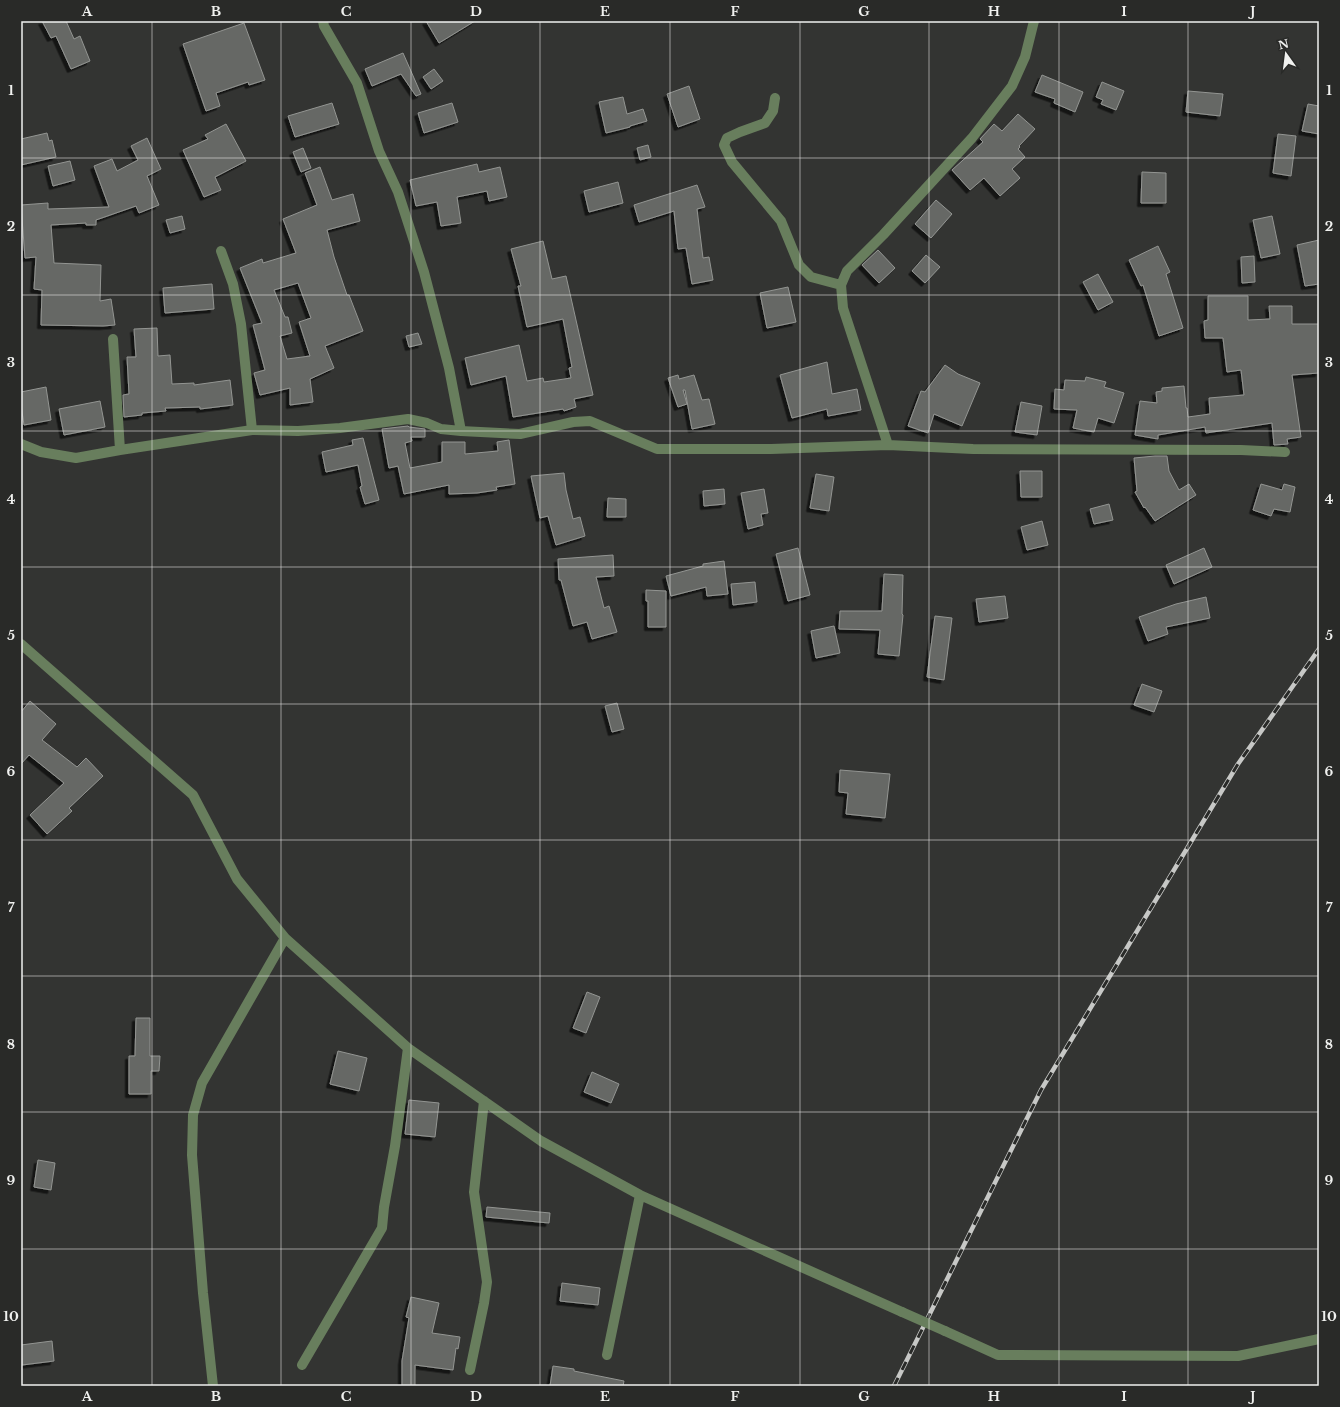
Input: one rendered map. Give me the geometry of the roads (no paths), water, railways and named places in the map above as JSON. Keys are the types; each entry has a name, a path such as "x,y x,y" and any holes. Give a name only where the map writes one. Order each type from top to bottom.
{"street":[{"path":"323,21 324,26 357,83 379,151 398,192 424,272 449,368 461,431"},
{"path":"888,445 843,308 841,285 847,271 883,235 972,138 1012,86 1025,57 1034,21"},
{"path":"775,98 773,111 765,124 727,138 724,145 732,162 781,221 799,265 811,277 841,285"},
{"path":"221,251 233,284 241,324 252,430"},
{"path":"113,338 120,450"},
{"path":"21,444 42,452 76,458 252,430 319,430 408,419 427,423 441,429 520,434 573,422 590,421 657,448 771,449 888,445 973,449 1241,450 1285,452"},
{"path":"21,644 192,796 237,879 285,938 408,1048 541,1141 640,1195 998,1355 1238,1356 1319,1339"},
{"path":"213,1386 203,1293 192,1155 193,1115 202,1083 285,938"},
{"path":"302,1365 382,1228 408,1048"},
{"path":"470,1370 487,1282 474,1192 484,1101"},
{"path":"607,1354 640,1195"}],"railway":[{"path":"894,1386 1041,1090 1238,764 1319,649"}]}
